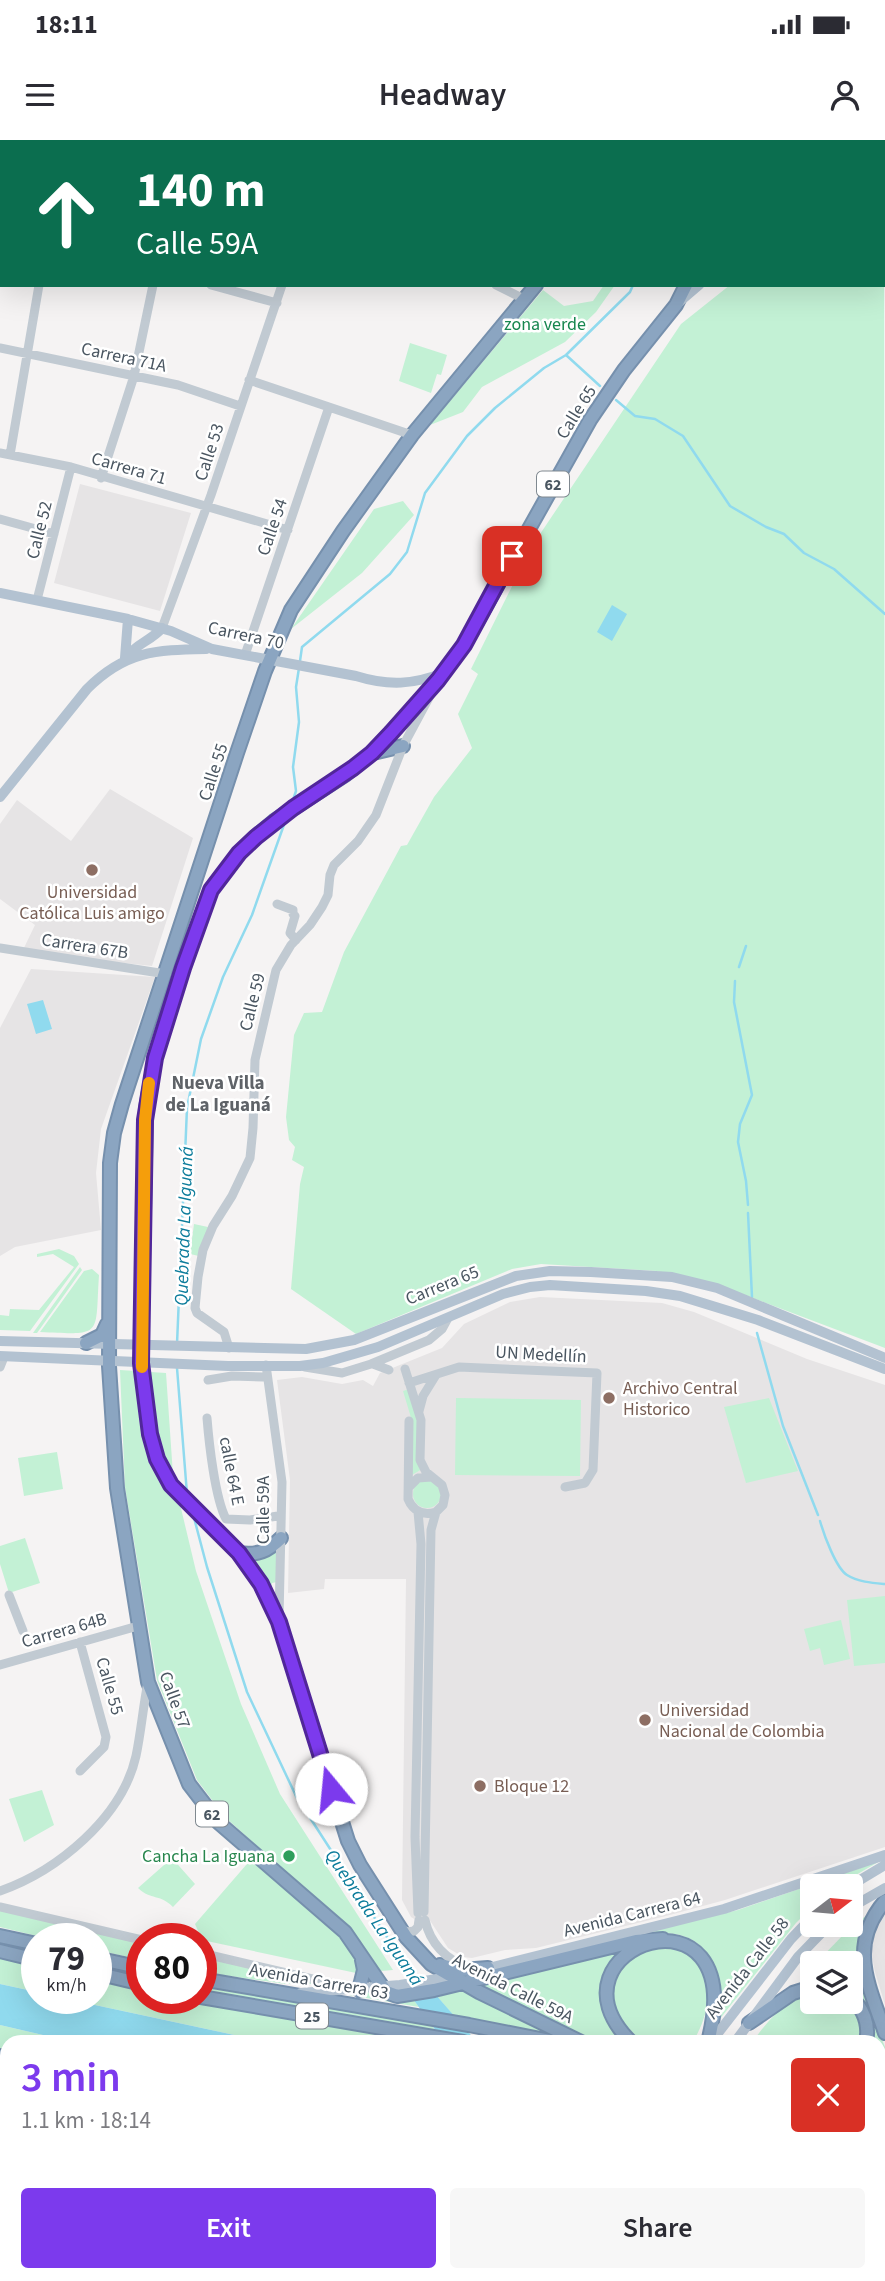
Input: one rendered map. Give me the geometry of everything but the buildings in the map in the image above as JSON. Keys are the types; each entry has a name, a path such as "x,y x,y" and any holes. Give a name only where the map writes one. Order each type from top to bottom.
{"highway":[{"name":"Calle 55","path":"109,1344 110,1163 114,1133 195,883 299,597 412,435 534,287"},
{"name":"62","path":"676,305 685,287"},
{"name":"Calle 65","path":"441,676 464,645 590,420 624,370 676,305"},
{"name":"62","path":"141,1363 145,1120 149,1086 178,981 211,890 256,837 372,753 441,676"},
{"path":"372,753 403,747"},
{"path":"195,883 211,890"},
{"path":"86,1343 102,1335 108,1316"},
{"name":"Calle 57","path":"109,1344 117,1488 148,1682 189,1784 219,1823 339,1926 383,1987"},
{"name":"Calle 59A","path":"141,1363 150,1434 157,1459 171,1485 239,1553 261,1584 279,1622"},
{"path":"239,1553 261,1553 281,1538"},
{"name":"Avenida Calle 59A","path":"279,1622 348,1841 360,1865 401,1928 422,1956 451,1976 567,2035"},
{"path":"885,1901 871,1920 863,1949 865,1971 885,2033"},
{"path":"0,1936 21,1941"},
{"path":"625,2035 611,2015 607,1992 610,1977 621,1959 632,1950 649,1942 663,1940 677,1941 691,1949 709,1971 715,1992 710,2035"},
{"name":"Avenida Carrera 64","path":"383,1987 389,1994 432,1985 463,1983 636,1941 663,1940"},
{"path":"0,1951 21,1956"},
{"path":"359,1990 364,1970 360,1953"},
{"path":"422,1956 449,1968 488,1968"},
{"name":"Avenida Carrera 63","path":"217,1982 520,2035"},
{"path":"749,2023 800,1991"},
{"name":"Avenida Carrera 63","path":"217,2000 427,2035"},
{"path":"863,2013 868,2035"}],"main road":[{"name":"Calle 65","path":"676,305 697,287"},
{"name":"Carrera 70","path":"0,593 128,619 162,628 212,649 392,684 441,676"},
{"path":"124,661 128,619"},
{"path":"124,661 135,647 156,636 162,628"},
{"path":"0,797 103,673 124,661 153,651 212,649"},
{"name":"Carrera 65","path":"0,1341 306,1349 354,1340 516,1276 550,1271 672,1277 717,1288 885,1358"},
{"name":"Carrera 65","path":"1,1360 232,1366 264,1371 323,1363 359,1354 503,1294 530,1286 564,1285 646,1291 701,1301 885,1369"},
{"path":"232,1366 265,1362 267,1349"},
{"name":"Avenida Carrera 64","path":"432,1985 451,1976 724,1909 885,1855"},
{"path":"863,1878 885,1865"},
{"path":"863,1901 885,1888"},
{"name":"Avenida Calle 58","path":"715,2035 800,1930"},
{"name":"Avenida Calle 58","path":"740,2035 798,1957 817,1937"},
{"name":"Avenida Carrera 64","path":"290,1993 383,1987"}],"street":[{"path":"10,455 39,287"},
{"path":"101,478 134,376 153,287"},
{"path":"218,287 277,303"},
{"name":"Calle 53","path":"162,628 281,287"},
{"path":"500,287 524,299"},
{"name":"Carrera 71A","path":"0,348 178,385 240,406"},
{"path":"249,380 412,435"},
{"name":"Calle 54","path":"244,655 328,407"},
{"name":"Carrera 71","path":"0,453 71,467 101,478 288,530"},
{"name":"Calle 52","path":"37,600 71,467"},
{"path":"0,519 54,534"},
{"name":"Calle 59","path":"226,1348 224,1332 201,1318 195,1308 200,1263 213,1226 232,1196 250,1158 253,1081 258,1040 276,970 322,907 328,895 334,865 358,841 376,815 403,747 441,676"},
{"path":"277,904 293,910 295,916 290,933 296,940"},
{"name":"Carrera 67B","path":"0,948 166,974"},
{"path":"300,1366 342,1373 371,1364 438,1333 448,1318"},
{"path":"411,1347 404,1366 419,1413"},
{"path":"371,1364 389,1370"},
{"name":"UN Medellín","path":"436,1375 467,1367 597,1373 593,1470 585,1483 565,1487"},
{"path":"208,1380 264,1371"},
{"name":"Calle 59A","path":"264,1371 282,1473 279,1622"},
{"path":"409,1383 436,1375"},
{"path":"401,1928 407,1932 414,1931 421,1916 429,1742 431,1530 445,1495 442,1485 431,1477 420,1460 419,1413 423,1396 436,1375"},
{"name":"calle 64 E","path":"207,1418 212,1464 226,1519 250,1520 278,1516"},
{"path":"409,1421 407,1471 410,1503 418,1512 436,1512"},
{"path":"409,1488 418,1478 431,1477"},
{"path":"418,1512 421,1544 415,1837 421,1916 435,1944 449,1958 470,1967 488,1968"},
{"path":"9,1595 23,1631"},
{"name":"Carrera 64B","path":"0,1665 32,1652 80,1643 138,1626"},
{"name":"Calle 55","path":"80,1643 106,1737 104,1747 80,1771"},
{"path":"0,1891 37,1875 59,1861 79,1845 113,1805 136,1758 148,1682"},
{"path":"0,1907 126,1936"},
{"path":"217,1957 359,1990"}],"shaded area":[{"path":"80,484 191,513 160,611 54,583"},
{"name":"Universidad Católica Luis amigo","path":"110,789 193,838 152,966 22,952 35,925 0,899 0,824 17,800 71,841"},
{"path":"31,969 155,977 101,1129 96,1173 101,1230 15,1247 0,1256 0,1028"},
{"name":"Universidad Nacional de Colombia","path":"540,1297 662,1303 694,1312 807,1359 885,1385 885,1847 725,1900 666,1916 536,1948 505,1950 472,1958 463,1957 448,1948 429,1919 416,1920 411,1917 402,1900 406,1579 325,1579 324,1589 288,1593 290,1480 277,1380 302,1377 342,1384 363,1380 373,1386 380,1373 442,1348 464,1324 510,1302"},
{"path":"885,1912 885,2005 871,1951 876,1927"}],"green space":[{"name":"zona verde","path":"603,287 614,287 596,312 565,342 482,387 463,412 430,425 543,290 564,306 593,301"},
{"path":"727,287 884,287 885,1348 745,1295 657,1271 541,1264 512,1269 356,1334 291,1289 300,1184 304,1167 292,1160 295,1147 289,1140 286,1117 294,1035 304,1013 322,1012 344,952 401,846 407,845 434,797 472,748 458,714 478,674 471,669 532,546 681,324"},
{"path":"410,343 447,355 441,375 437,374 431,393 399,381"},
{"path":"403,501 414,515 362,573 291,629 374,509"},
{"path":"194,1224 208,1227 199,1256 190,1254"},
{"path":"59,1249 74,1256 79,1264 30,1331 0,1330 0,1315 9,1316 10,1309 39,1310 74,1267 53,1254 37,1257 37,1254"},
{"path":"80,1267 82,1270 37,1333 33,1333"},
{"path":"92,1269 99,1275 97,1310 92,1328 76,1333 40,1332 84,1271"},
{"path":"120,1370 166,1373 173,1475 196,1571 241,1704 280,1794 393,1970 356,1973 217,1943 217,1923 196,1923 260,1849 225,1817 197,1780 157,1680 125,1487"},
{"path":"409,1389 419,1420 422,1469 412,1475 412,1421 403,1391"},
{"path":"456,1398 581,1400 580,1476 455,1475"},
{"path":"769,1398 798,1471 746,1483 724,1407"},
{"path":"57,1452 63,1489 24,1496 18,1458"},
{"path":"427,1480 437,1484 441,1494 437,1504 427,1508 417,1504 413,1494 417,1484"},
{"path":"25,1538 40,1583 9,1593 0,1564 0,1546"},
{"path":"277,1548 277,1582 272,1583 271,1589 253,1559"},
{"path":"885,1596 885,1663 854,1666 847,1600"},
{"path":"841,1620 850,1659 824,1665 820,1648 810,1651 804,1629"},
{"path":"42,1790 54,1825 24,1842 9,1799"},
{"path":"172,1858 195,1884 173,1907 138,1888"},
{"path":"880,1861 858,1874 842,1874"},
{"path":"800,1889 800,1919 719,2020 714,1967 700,1946 675,1934 636,1935 738,1910"},
{"path":"0,1910 56,1923 21,1923 21,1932 0,1927"},
{"path":"873,1910 863,1928 863,1918"},
{"path":"112,1936 126,1939 126,1957 112,1953"},
{"path":"841,1937 861,1937 859,1951 828,1951"},
{"path":"655,1945 677,1945 689,1955 704,1977 707,2001 696,2035 631,2035 616,2015 613,2006 614,1986 622,1967 635,1953"},
{"path":"624,1950 615,1961 604,1984 605,2008 619,2035 585,2035 569,2030 480,1985"},
{"path":"0,1956 21,1961 21,1989 0,1984"},
{"path":"217,1961 324,1984 286,1984 217,1974"},
{"path":"863,1966 880,2035 869,2035 863,2003"},
{"path":"112,1981 126,1985 126,2012 112,2009"},
{"path":"217,1990 431,2024 435,2030 217,1994"},
{"path":"465,1990 558,2035 453,2015 436,1995"},
{"path":"380,1991 413,1999 419,2007 349,1995"},
{"path":"800,1997 800,2014 859,2014 861,2035 758,2035 771,2018"},
{"path":"217,2004 387,2035 234,2035 137,2014 217,2014"},
{"path":"0,2025 43,2035 0,2035"}],"water":[{"path":"612,605 627,614 612,641 597,632"},
{"path":"43,1000 52,1029 36,1034 27,1004"},
{"path":"0,1984 21,1989 21,2014 112,2014 112,2009 126,2012 126,2014 234,2035 43,2035 0,2025"},
{"path":"436,1995 471,2035 439,2035 413,1999"}],"waterway":[{"name":"Quebrada La Iguaná","path":"300,661 302,647 390,574 407,552 425,493 467,436 495,408 544,368 566,355 632,287"},
{"path":"566,355 600,386"},
{"path":"616,400 635,416 655,419 683,436 730,506 784,534 804,553 834,569 885,614"},
{"name":"Quebrada La Iguaná","path":"292,803 296,791 293,767 299,722 296,687 299,668"},
{"name":"Quebrada La Iguaná","path":"177,1344 187,1108 201,1039 223,977 252,915 286,819"},
{"path":"739,967 746,946"},
{"path":"735,981 734,1002 752,1095 740,1124 738,1142 748,1205"},
{"path":"748,1213 752,1297"},
{"path":"757,1333 783,1426 818,1515"},
{"name":"Quebrada La Iguaná","path":"177,1368 187,1494"},
{"name":"Quebrada La Iguaná","path":"193,1514 247,1692 296,1796 414,1979"},
{"path":"820,1521 831,1551 847,1575 866,1582 885,1584"}],"slow traffic":[{"path":"142,1367 145,1120 149,1083"}],"place":[{"name":"Universidad Católica Luis amigo","path":"92,870"},
{"name":"Archivo Central Historico","path":"609,1398"},
{"name":"Universidad Nacional de Colombia","path":"645,1720"},
{"name":"Bloque 12","path":"480,1786"},
{"name":"Cancha La Iguana","path":"289,1856"}],"district":[{"name":"Nueva Villa de La Iguaná","path":"218,1093"}],"route":[{"path":"331,1789 279,1622 261,1584 239,1553 171,1485 157,1459 150,1434 141,1363 145,1120 149,1086 183,968 211,890 239,853 274,821 353,768 391,733 438,680 464,645 512,556"}]}
